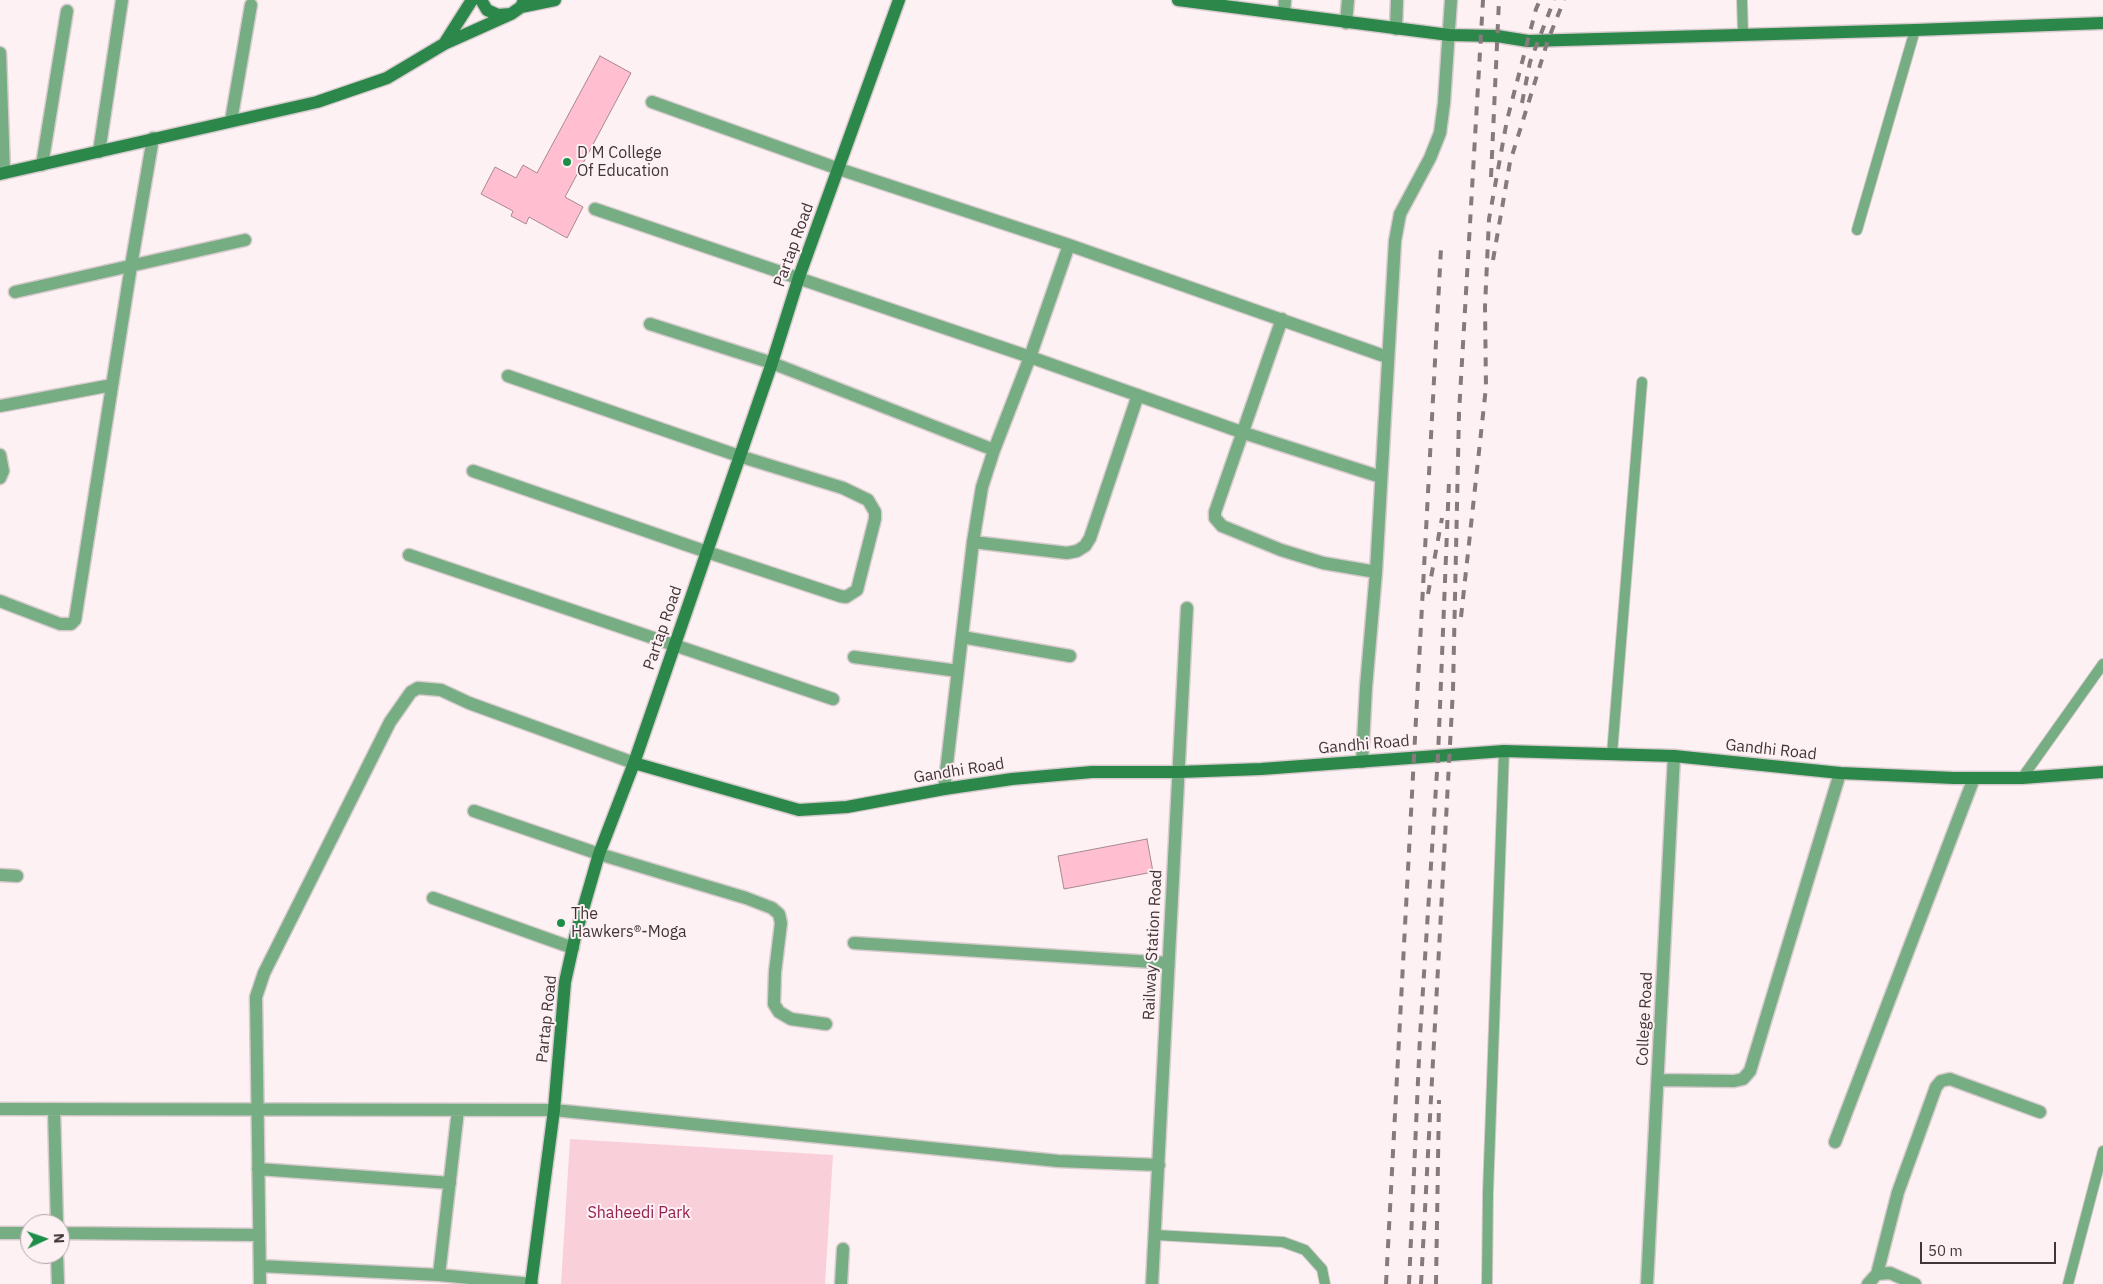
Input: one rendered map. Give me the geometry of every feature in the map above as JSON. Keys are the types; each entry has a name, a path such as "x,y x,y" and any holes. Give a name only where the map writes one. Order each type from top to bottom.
{"street":[{"path":"99,152 122,0"},
{"path":"444,44 472,0"},
{"path":"481,0 487,10 498,15 518,7 556,0"},
{"name":"Partap Road","path":"532,1284 554,1110 565,982 599,854 634,763 772,363 799,277 898,0"},
{"path":"1180,0 1449,35 1497,36 1528,41 2103,23"},
{"path":"1284,14 1285,0"},
{"path":"1346,22 1348,0"},
{"path":"1396,28 1397,0"},
{"path":"1362,762 1366,678 1376,572 1395,241 1400,214 1430,158 1440,133 1444,103 1451,0"},
{"path":"231,121 251,5"},
{"path":"0,53 2,173 317,102 387,78 444,44 518,7"},
{"path":"42,164 68,12"},
{"path":"652,102 839,169 1069,245 1387,357"},
{"path":"0,601 60,624 71,624 75,620 130,266 153,138"},
{"path":"596,209 799,277 1244,433 1381,477"},
{"path":"15,292 245,240"},
{"path":"944,789 973,542 982,487 1069,245"},
{"path":"1282,320 1215,512 1217,522 1222,526 1298,556 1323,563 1376,572"},
{"path":"650,324 772,363 994,450"},
{"path":"473,471 707,552 846,597 857,590 860,583 875,519 875,512 868,500 844,488 739,456 508,376"},
{"path":"0,406 112,385"},
{"path":"973,542 1067,553 1077,551 1085,546 1090,538 1138,395"},
{"path":"0,455 3,471 0,478"},
{"path":"409,555 833,699"},
{"name":"Railway Station Road","path":"1152,1284 1186,608"},
{"path":"962,637 1070,656"},
{"path":"854,657 958,671"},
{"path":"260,1284 256,998 264,973 390,722 411,692 418,688 441,690 469,703 634,763"},
{"name":"Gandhi Road","path":"634,763 799,810 847,807 944,789 1012,779 1092,772 1179,772 1362,762 1504,751 1674,756 1840,773 1974,778 2022,778 2103,772"},
{"name":"College Road","path":"1647,1284 1674,756"},
{"path":"1658,1080 1734,1081 1743,1078 1750,1071 1840,773"},
{"path":"1835,1142 1974,778"},
{"path":"474,811 599,854 746,898 772,908 779,914 781,923 775,972 774,1004 779,1012 791,1019 826,1024"},
{"path":"0,875 17,876"},
{"path":"433,898 573,948"},
{"path":"854,943 1168,963"},
{"path":"1868,1284 1877,1274 1898,1192 1936,1087 1941,1082 1950,1079 2040,1112"},
{"path":"0,1109 554,1110 1058,1161 1159,1165"},
{"path":"54,1109 56,1214"},
{"path":"439,1275 458,1110"},
{"path":"258,1169 450,1183"},
{"path":"0,1233 20,1233"},
{"path":"70,1233 259,1235"},
{"path":"841,1284 843,1249"},
{"path":"57,1264 58,1284"},
{"path":"260,1266 439,1275 532,1284"},
{"path":"1877,1274 1890,1273 1915,1284"}],"lane":[{"path":"1742,0 1744,34"},
{"path":"1856,230 1916,30"},
{"path":"1612,754 1642,382"},
{"path":"2022,778 2103,664"},
{"path":"1486,1284 1504,751"},
{"path":"2068,1284 2103,1151"},
{"path":"1155,1235 1283,1242 1305,1250 1322,1269 1326,1284"}],"green space":[{"name":"Shaheedi Park","path":"570,1139 833,1155 825,1284 561,1284"}],"building":[{"path":"600,56 631,73 565,197 583,207 567,238 529,217 526,224 511,216 513,211 481,194 495,167 516,178 523,165 537,173"},
{"path":"1147,839 1153,872 1064,889 1058,856"}],"railway":[{"path":"1421,1284 1453,689 1459,413 1483,0"},
{"path":"1491,177 1499,0"},
{"path":"1461,617 1486,387 1485,307 1489,219 1507,120 1540,0"},
{"path":"1522,103 1530,62 1554,0"},
{"path":"1493,260 1510,162 1548,40 1564,0"},
{"path":"1386,1284 1441,248"},
{"path":"1409,1284 1420,1036 1438,756 1449,481"},
{"path":"1428,594 1442,518"},
{"path":"1436,1284 1439,1100"}],"place":[{"name":"D M College Of Education","path":"567,162"},
{"name":"The Hawkers®-Moga","path":"561,923"}]}
